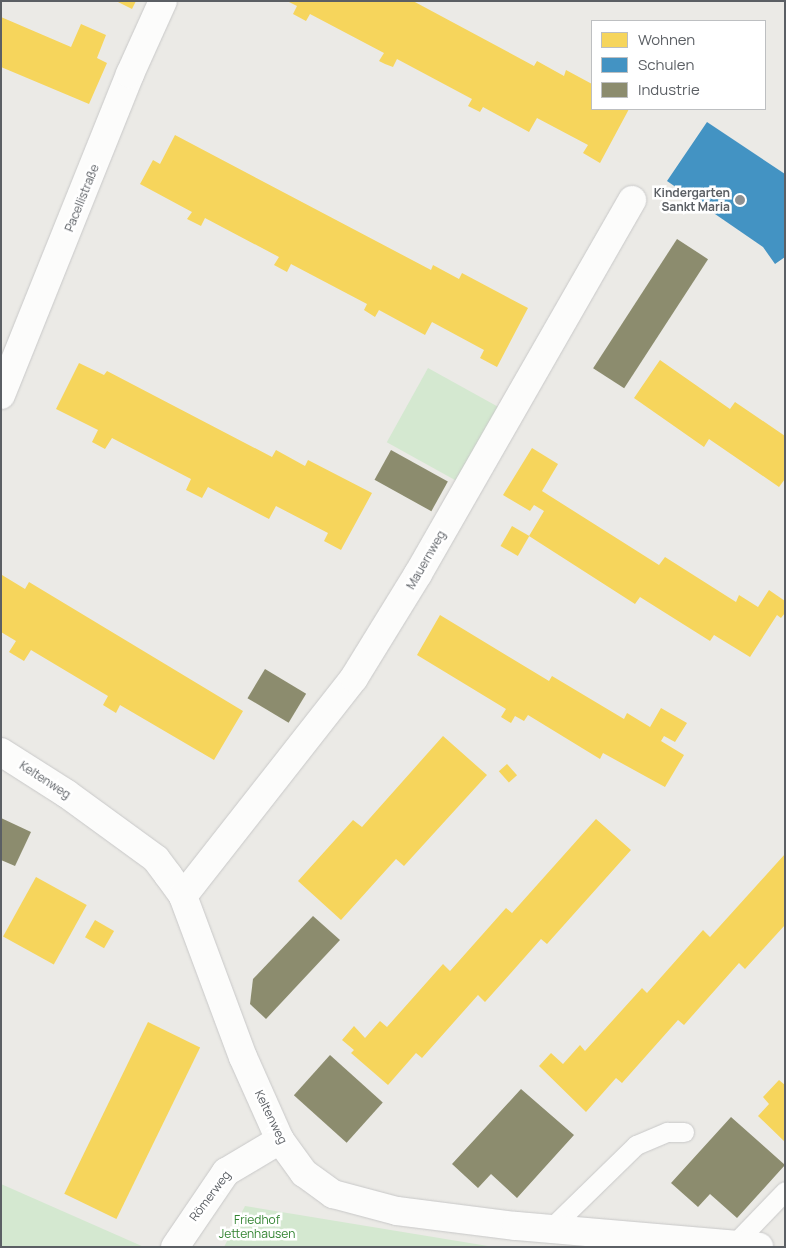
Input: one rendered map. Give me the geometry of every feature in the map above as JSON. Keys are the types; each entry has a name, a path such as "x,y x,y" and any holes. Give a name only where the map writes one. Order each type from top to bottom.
{"street":[{"name":"Pacellistraße","path":"1,394 130,74 163,1"},
{"name":"Mauernweg","path":"183,896 354,678 418,574 632,200"},
{"name":"Keltenweg","path":"1,752 67,794 156,859 183,896 242,1058 280,1140 304,1173 333,1194 397,1210 516,1226 553,1226 747,1245"},
{"name":"Römerweg","path":"175,1247 226,1172 280,1140"}],"lane":[{"path":"553,1226 636,1145 667,1132 684,1132"},
{"path":"747,1245 785,1190"}],"green space":[{"path":"428,368 499,407 458,482 387,442"},
{"path":"1,1184 144,1247 1,1247"},
{"name":"Friedhof Jettenhausen","path":"245,1206 494,1247 224,1247"}],"building: Wohnen":[{"path":"116,1 136,1 132,9"},
{"path":"287,1 413,1 534,66 537,61 564,76 566,70 591,83 591,110 628,110 600,163 583,153 588,145 537,118 529,132 483,107 480,112 468,106 472,99 397,59 393,67 379,61 384,53 310,14 306,21 293,14 297,6"},
{"path":"1,17 71,47 81,24 106,35 97,58 107,63 89,104 1,67"},
{"path":"175,135 431,270 433,265 459,279 462,273 528,308 497,367 480,358 484,350 432,322 425,335 379,310 375,317 364,310 367,304 291,264 287,272 274,265 279,257 205,218 201,226 187,219 192,212 140,184 153,160 160,164"},
{"path":"660,360 730,409 735,402 785,436 785,479 779,487 709,439 704,447 634,398"},
{"path":"79,363 104,375 107,371 272,457 276,450 305,466 308,460 372,493 341,550 324,541 328,533 276,506 269,519 208,487 202,498 186,490 191,479 112,438 105,449 92,442 98,430 56,409"},
{"path":"532,448 558,464 542,491 659,565 665,557 736,602 739,595 758,607 769,590 785,601 785,613 781,618 777,615 750,657 714,635 710,641 640,597 635,604 529,536 544,511 534,505 530,511 503,495"},
{"path":"512,526 529,536 518,556 500,546"},
{"path":"2,575 25,589 29,582 243,711 214,760 120,705 116,713 103,705 108,696 31,650 24,661 9,652 16,641 1,632"},
{"path":"440,615 549,681 552,676 624,719 627,713 650,727 661,708 687,723 675,742 664,736 661,741 684,755 665,787 603,753 600,759 528,715 524,721 515,716 511,723 501,717 506,709 417,655"},
{"path":"443,736 487,775 404,866 396,859 341,920 298,881 353,820 362,827"},
{"path":"507,764 517,775 509,783 499,771"},
{"path":"596,819 631,850 547,944 541,939 485,1002 478,995 422,1058 416,1053 388,1085 351,1053 354,1050 342,1040 354,1026 365,1038 380,1021 387,1027 443,964 450,971 506,908 512,913"},
{"path":"785,854 785,925 745,969 739,963 684,1025 678,1020 622,1083 616,1078 586,1112 539,1066 551,1053 563,1064 580,1045 585,1051 642,988 647,993 703,930 710,937"},
{"path":"36,877 87,905 54,965 3,936"},
{"path":"95,920 114,931 104,948 85,937"},
{"path":"148,1022 200,1047 116,1219 64,1194"},
{"path":"779,1080 785,1085 785,1142 758,1116 769,1104 763,1097"}],"building: Schulen":[{"name":"Kindergarten Sankt Maria","path":"707,122 785,174 785,257 775,264 763,247 667,181"}],"building: Industrie":[{"path":"677,239 708,259 624,388 593,368"},
{"path":"391,450 448,482 431,511 375,480"},
{"path":"265,669 306,694 289,723 247,698"},
{"path":"1,818 31,832 15,866 1,860"},
{"path":"313,916 340,940 266,1019 250,1004 253,979"},
{"path":"330,1055 383,1103 347,1143 294,1095"},
{"path":"521,1089 574,1135 517,1198 491,1174 478,1188 452,1164"},
{"path":"731,1117 785,1165 737,1218 710,1194 698,1207 671,1183"}],"place":[{"name":"Kindergarten Sankt Maria","path":"740,200"}]}
